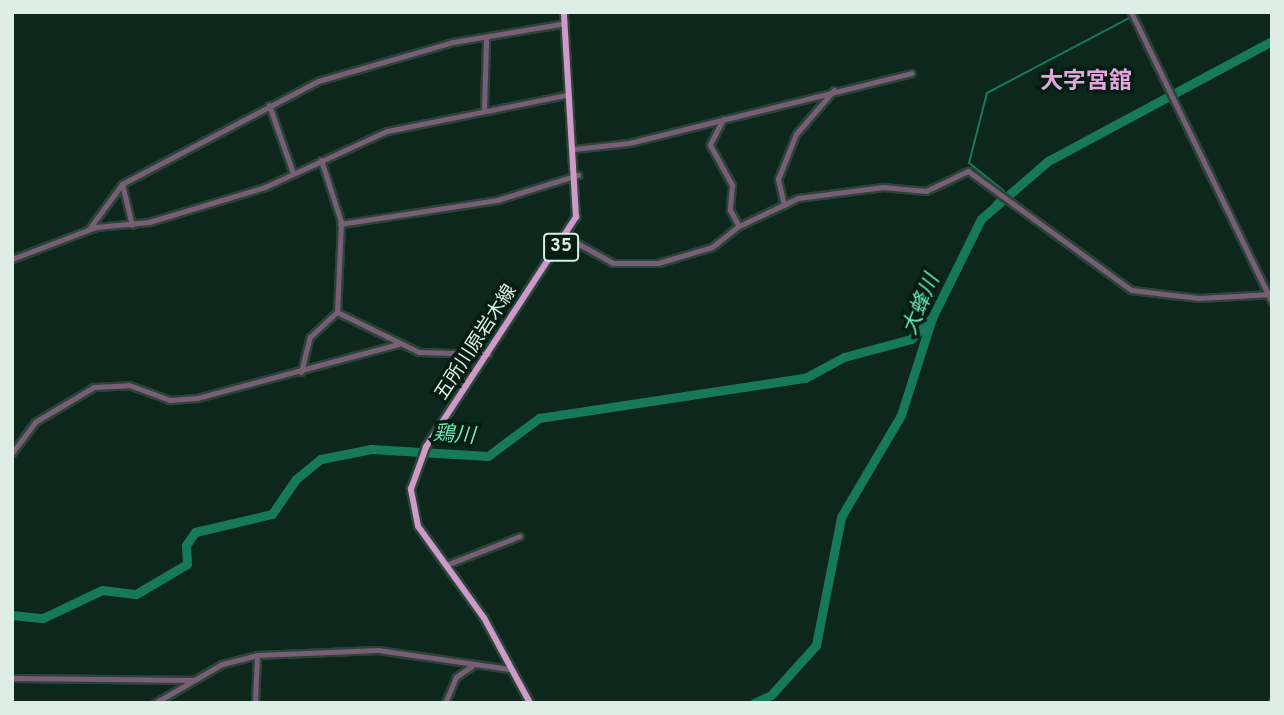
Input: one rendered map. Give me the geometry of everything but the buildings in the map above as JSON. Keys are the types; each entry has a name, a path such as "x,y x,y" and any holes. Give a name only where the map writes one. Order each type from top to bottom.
{"main road":[{"name":"五所川原岩木線","path":"530,703 413,512 411,489 419,459 426,447 568,238 576,216 578,175 566,95 561,24 564,12"}],"street":[{"path":"1131,12 1272,302"},
{"path":"88,230 122,184 269,105 334,74 453,42 486,40 561,24"},
{"path":"484,109 480,68 486,40"},
{"path":"574,149 723,119 911,73"},
{"path":"785,205 778,179 796,134 834,90"},
{"path":"12,258 88,230 132,225 293,173 387,131 484,109 566,95"},
{"path":"269,105 293,173"},
{"path":"723,119 710,145 732,185 730,209 739,226"},
{"path":"301,372 310,337 337,312 340,224 321,160"},
{"path":"568,238 613,263 639,266 712,247 739,226 814,194 831,198 883,187 934,189 968,172 1131,290 1167,289 1199,298 1270,294"},
{"path":"340,224 497,200 578,175"},
{"path":"122,184 132,225"},
{"path":"337,312 398,344 447,356 490,354"},
{"path":"12,453 35,422 94,387 129,385 176,400 301,372 398,344"},
{"path":"446,565 520,536"},
{"path":"155,703 194,680 257,655 379,650 472,666 510,669"},
{"path":"255,703 257,655"},
{"path":"446,703 456,677 472,666"},
{"path":"12,678 194,680"}],"waterway":[{"path":"992,206 1004,191 969,163 987,93 1129,18"},
{"name":"大蜂川","path":"754,703 771,695 816,645 841,517 901,415 932,318 981,219 1048,161 1272,41"},
{"name":"鶏川","path":"12,615 43,618 102,590 136,594 187,564 186,545 195,532 272,514 296,479 321,459 371,449 488,456 539,418 805,378 844,357 911,339 932,318"}],"district":[{"name":"大字宮舘","path":"1086,83"}]}
